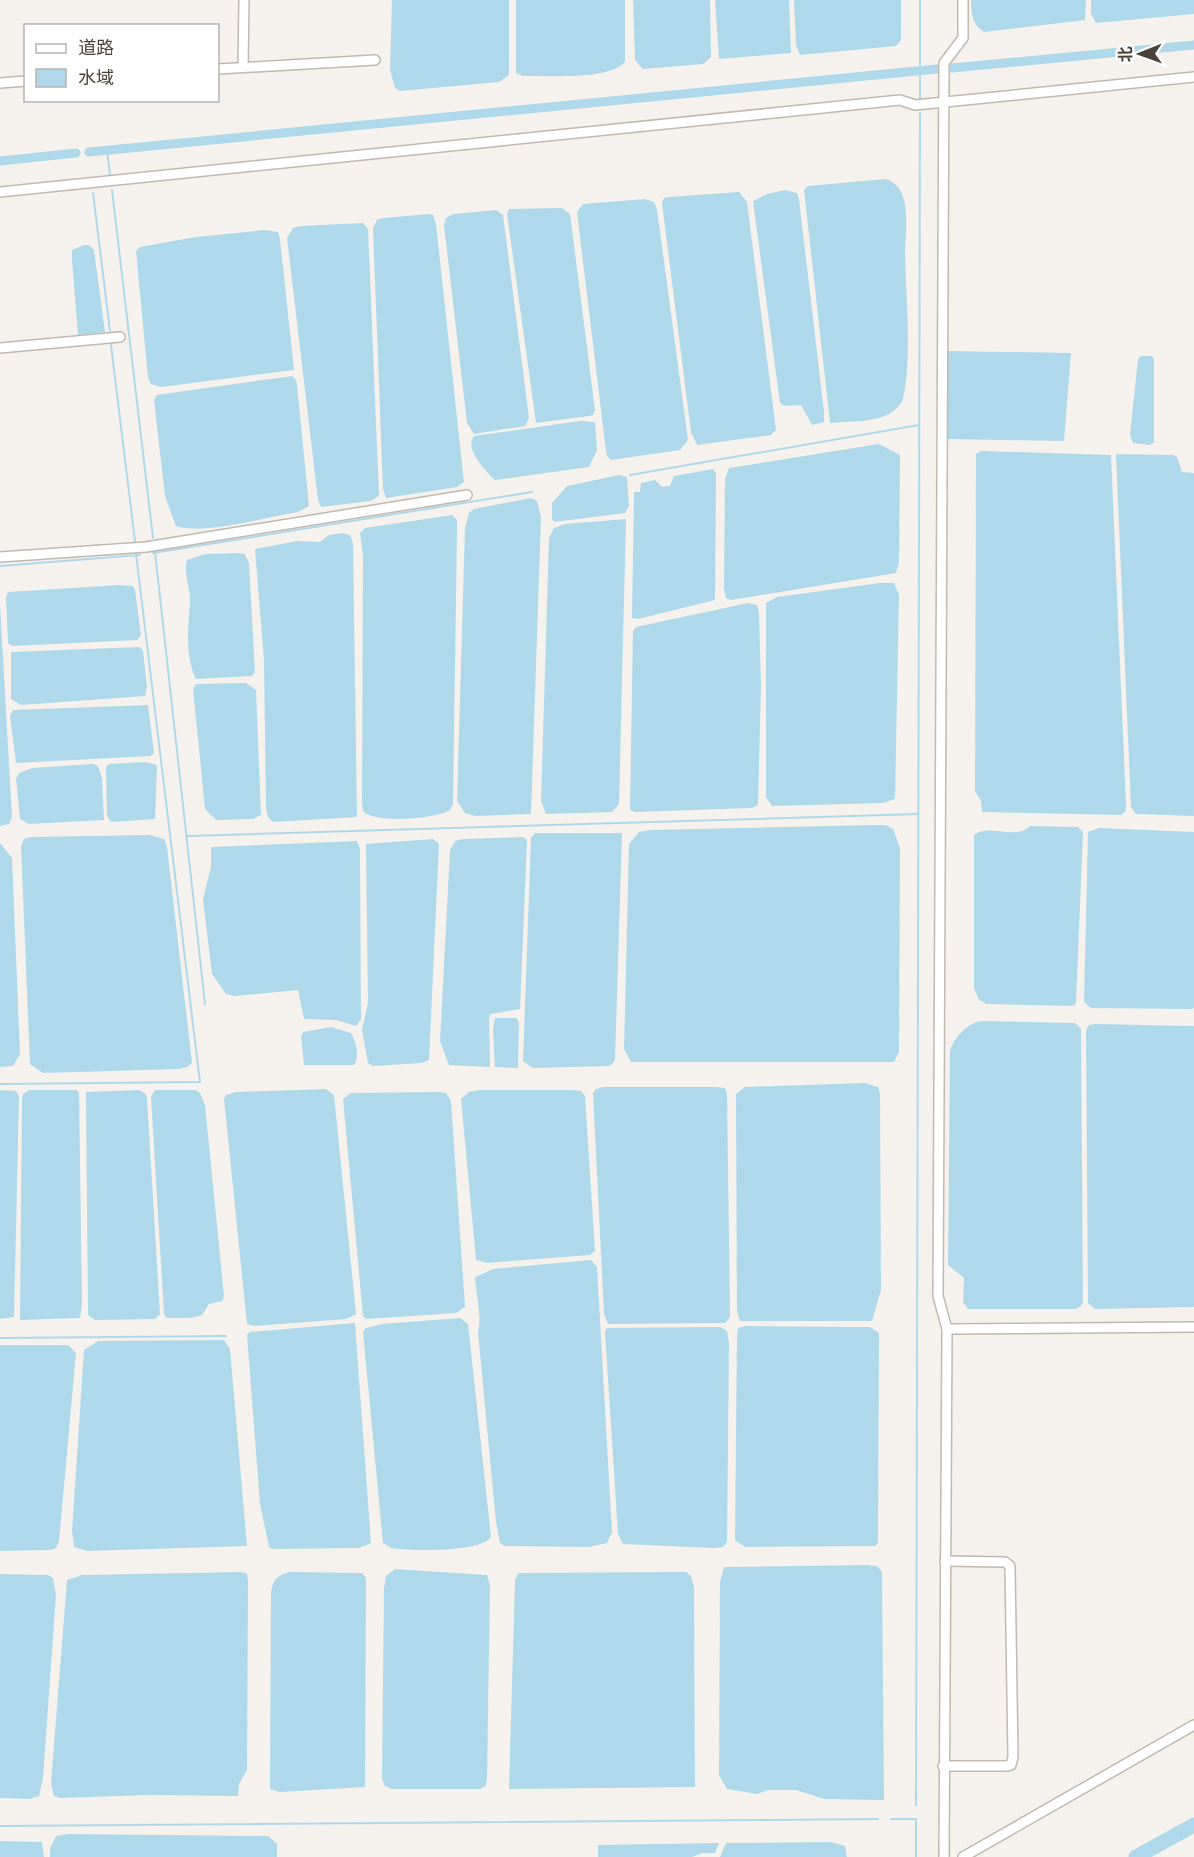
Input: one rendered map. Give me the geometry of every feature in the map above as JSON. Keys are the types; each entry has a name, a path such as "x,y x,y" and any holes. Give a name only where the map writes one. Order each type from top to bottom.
{"street":[{"path":"243,67 244,0"},
{"path":"945,1857 943,1766 947,1329 938,1296 944,63 963,38 963,0"},
{"path":"219,69 375,60"},
{"path":"0,192 900,100 915,105 944,103 1194,77"},
{"path":"0,83 24,81"},
{"path":"0,348 120,337"},
{"path":"0,557 146,547 467,495"},
{"path":"947,1329 1194,1327"},
{"path":"943,1766 1006,1766 1011,1765 1013,1756 1010,1566 1005,1562 945,1561"},
{"path":"963,1857 1194,1725"}],"water":[{"path":"392,0 509,0 509,75 499,82 400,91 395,88 390,70"},
{"path":"516,0 625,0 625,62 616,68 591,75 523,76 516,73"},
{"path":"633,0 710,0 711,57 703,64 643,69 635,60"},
{"path":"715,0 789,0 791,53 719,59"},
{"path":"794,0 901,0 901,40 896,46 800,55 796,45"},
{"path":"971,0 1086,0 1085,20 984,32 975,22"},
{"path":"1091,0 1194,0 1194,14 1096,23 1091,14"},
{"path":"885,179 894,183 900,191 906,211 908,347 903,398 900,404 886,416 862,421 830,423 804,190 808,186"},
{"path":"785,190 797,193 799,199 824,412 824,422 812,425 801,405 784,406 780,403 753,201 767,194"},
{"path":"739,192 747,202 776,430 771,435 697,445 691,432 662,203 664,198 669,197"},
{"path":"645,199 654,202 657,209 688,440 680,450 611,460 607,456 605,443 577,212 583,204"},
{"path":"562,208 570,214 595,410 593,415 589,416 536,423 507,214 509,209"},
{"path":"496,210 503,215 529,418 525,426 474,434 467,423 444,225 446,218 453,214"},
{"path":"433,215 436,224 464,482 457,487 386,498 383,489 373,228 377,220 383,218"},
{"path":"363,223 368,229 379,496 370,501 321,507 318,500 287,238 293,228 300,226"},
{"path":"265,230 278,232 280,239 294,370 161,387 151,384 148,378 136,251 140,247 196,237"},
{"path":"89,245 94,250 105,332 78,335 72,250"},
{"path":"947,351 1071,353 1064,441 947,439"},
{"path":"1141,356 1152,356 1154,359 1154,443 1149,445 1133,443 1130,435 1138,359"},
{"path":"292,376 297,385 309,506 298,512 218,527 176,526 165,496 154,400 157,395"},
{"path":"580,421 595,422 597,450 589,467 495,480 477,460 472,447 474,436"},
{"path":"879,444 900,455 899,563 896,573 731,600 726,598 724,589 725,479 729,468"},
{"path":"981,451 1111,455 1126,805 1125,812 1121,815 982,812 981,801 975,791 976,454"},
{"path":"1116,454 1173,455 1177,457 1182,472 1194,473 1194,816 1136,814 1131,807"},
{"path":"713,469 716,473 715,600 638,619 632,618 634,492 640,492 641,483 655,480 662,487 670,486 674,476"},
{"path":"619,475 627,477 629,506 625,513 554,522 552,503 567,486"},
{"path":"531,498 537,501 541,517 531,814 475,816 465,813 457,801 465,528 469,513 474,509"},
{"path":"452,515 457,520 453,804 450,810 432,816 405,819 379,818 363,811 362,803 363,555 360,533 365,528"},
{"path":"626,519 619,804 612,812 546,814 541,801 549,538 554,528 565,524"},
{"path":"342,533 350,535 353,543 357,817 273,822 268,817 266,808 264,660 255,549 297,541 320,542 329,535"},
{"path":"205,554 245,554 249,563 255,672 252,676 196,679 189,651 190,597 186,571 187,560"},
{"path":"894,583 899,595 895,799 883,803 772,806 766,797 766,603 777,597"},
{"path":"133,586 135,590 141,635 137,640 12,646 8,643 6,598 8,592"},
{"path":"748,603 757,605 759,613 761,685 758,805 752,808 635,812 630,810 633,631 636,627"},
{"path":"0,604 12,817 9,824 0,826"},
{"path":"140,647 143,651 147,687 145,696 21,705 11,699 11,652"},
{"path":"246,683 256,690 261,815 253,819 216,820 205,809 193,689 196,684"},
{"path":"148,705 154,753 150,756 16,763 10,716 13,710"},
{"path":"145,762 157,765 155,819 111,822 107,816 106,767 109,764"},
{"path":"93,764 98,766 102,778 104,820 29,824 20,819 16,779 19,773 32,768"},
{"path":"886,825 893,829 900,848 899,1052 894,1062 631,1062 624,1049 629,844 639,832"},
{"path":"1030,826 1078,827 1083,832 1076,1003 1074,1006 987,1004 979,1000 974,988 974,835 987,831 1017,832"},
{"path":"1099,828 1194,832 1194,1008 1091,1008 1084,1002 1088,832"},
{"path":"535,833 622,833 615,1060 610,1066 533,1068 523,1061 531,838"},
{"path":"150,835 164,839 167,847 192,1063 179,1069 43,1073 30,1064 21,846 24,839"},
{"path":"523,837 527,840 520,1009 491,1014 489,1017 490,1067 449,1065 440,1041 450,850 455,841 463,839"},
{"path":"433,839 439,844 429,1060 422,1063 373,1066 368,1063 362,1030 368,1003 366,844"},
{"path":"357,841 360,849 361,1019 356,1026 336,1020 304,1019 298,990 234,996 226,994 212,974 203,900 211,866 211,847"},
{"path":"0,843 12,858 20,1054 13,1066 0,1067"},
{"path":"495,1018 516,1018 519,1022 518,1068 495,1067 493,1028"},
{"path":"981,1021 1075,1023 1081,1029 1083,1302 1076,1309 968,1309 963,1302 964,1278 948,1265 950,1051 962,1032"},
{"path":"1089,1025 1194,1026 1194,1307 1095,1309 1088,1303 1086,1030"},
{"path":"331,1027 351,1033 357,1049 354,1065 304,1065 301,1037 303,1032"},
{"path":"864,1083 878,1087 880,1094 881,1290 872,1321 740,1321 737,1311 736,1094 745,1087"},
{"path":"603,1087 725,1088 727,1093 730,1317 725,1323 608,1324 604,1314 593,1093 596,1089"},
{"path":"326,1089 334,1095 356,1314 346,1319 254,1326 247,1324 224,1099 226,1095 236,1092"},
{"path":"0,1090 16,1091 19,1096 14,1317 0,1319"},
{"path":"29,1090 77,1090 79,1093 82,1304 80,1318 20,1320 22,1099 23,1094"},
{"path":"139,1090 146,1094 147,1099 160,1314 155,1319 95,1320 88,1315 86,1092"},
{"path":"155,1090 196,1090 200,1093 205,1105 224,1296 222,1301 209,1304 202,1315 191,1318 166,1318 151,1097"},
{"path":"479,1090 575,1090 581,1091 585,1096 595,1251 590,1255 487,1263 476,1260 461,1099 469,1092"},
{"path":"351,1093 446,1093 451,1101 465,1307 456,1313 366,1319 363,1316 343,1099"},
{"path":"591,1260 597,1267 612,1532 607,1543 589,1547 504,1546 500,1543 496,1522 475,1277 493,1269"},
{"path":"460,1318 468,1324 491,1537 473,1546 444,1550 391,1548 383,1543 363,1332 366,1328 382,1324"},
{"path":"355,1323 371,1543 359,1548 273,1549 269,1547 260,1504 247,1335 250,1332"},
{"path":"746,1326 870,1327 879,1333 878,1542 876,1546 745,1547 735,1540 737,1335 738,1328"},
{"path":"720,1327 727,1331 729,1343 727,1542 723,1547 714,1548 623,1544 618,1534 605,1332 607,1328"},
{"path":"224,1340 230,1349 247,1546 87,1551 74,1547 72,1531 84,1350 98,1341"},
{"path":"0,1345 68,1345 76,1353 59,1541 56,1548 51,1550 0,1551"},
{"path":"877,1566 882,1572 884,1800 824,1799 796,1790 768,1790 757,1794 727,1789 719,1775 720,1582 724,1567"},
{"path":"395,1569 487,1575 490,1585 487,1777 486,1786 480,1789 392,1789 385,1786 382,1779 384,1589 386,1576"},
{"path":"242,1572 247,1574 248,1581 247,1770 239,1784 238,1796 149,1795 60,1798 54,1796 51,1783 67,1580 82,1575"},
{"path":"289,1572 362,1573 366,1578 365,1787 280,1792 270,1789 271,1594 276,1579"},
{"path":"686,1572 691,1576 694,1587 695,1787 509,1789 515,1580 518,1573"},
{"path":"0,1574 48,1575 53,1578 56,1595 43,1778 39,1796 29,1799 0,1798"},
{"path":"67,1834 268,1836 277,1844 277,1857 50,1857 50,1849 56,1836"},
{"path":"0,1841 42,1842 44,1857 0,1857"},
{"path":"831,1842 845,1846 847,1857 720,1857 726,1843"},
{"path":"719,1843 715,1853 703,1853 692,1857 598,1857 598,1845"}],"waterway":[{"path":"920,0 920,98"},
{"path":"952,68 1194,45"},
{"path":"89,152 937,69"},
{"path":"916,1805 920,113"},
{"path":"107,150 110,175"},
{"path":"0,161 76,153"},
{"path":"112,190 153,538"},
{"path":"93,193 110,331"},
{"path":"111,345 135,541"},
{"path":"630,475 919,425"},
{"path":"153,553 532,492"},
{"path":"155,552 205,1004"},
{"path":"0,1084 200,1082 136,554"},
{"path":"0,566 140,555"},
{"path":"188,836 918,814"},
{"path":"0,1338 226,1336"},
{"path":"0,1826 878,1819"},
{"path":"891,1819 916,1819 916,1857"},
{"path":"1136,1857 1194,1825"}]}
